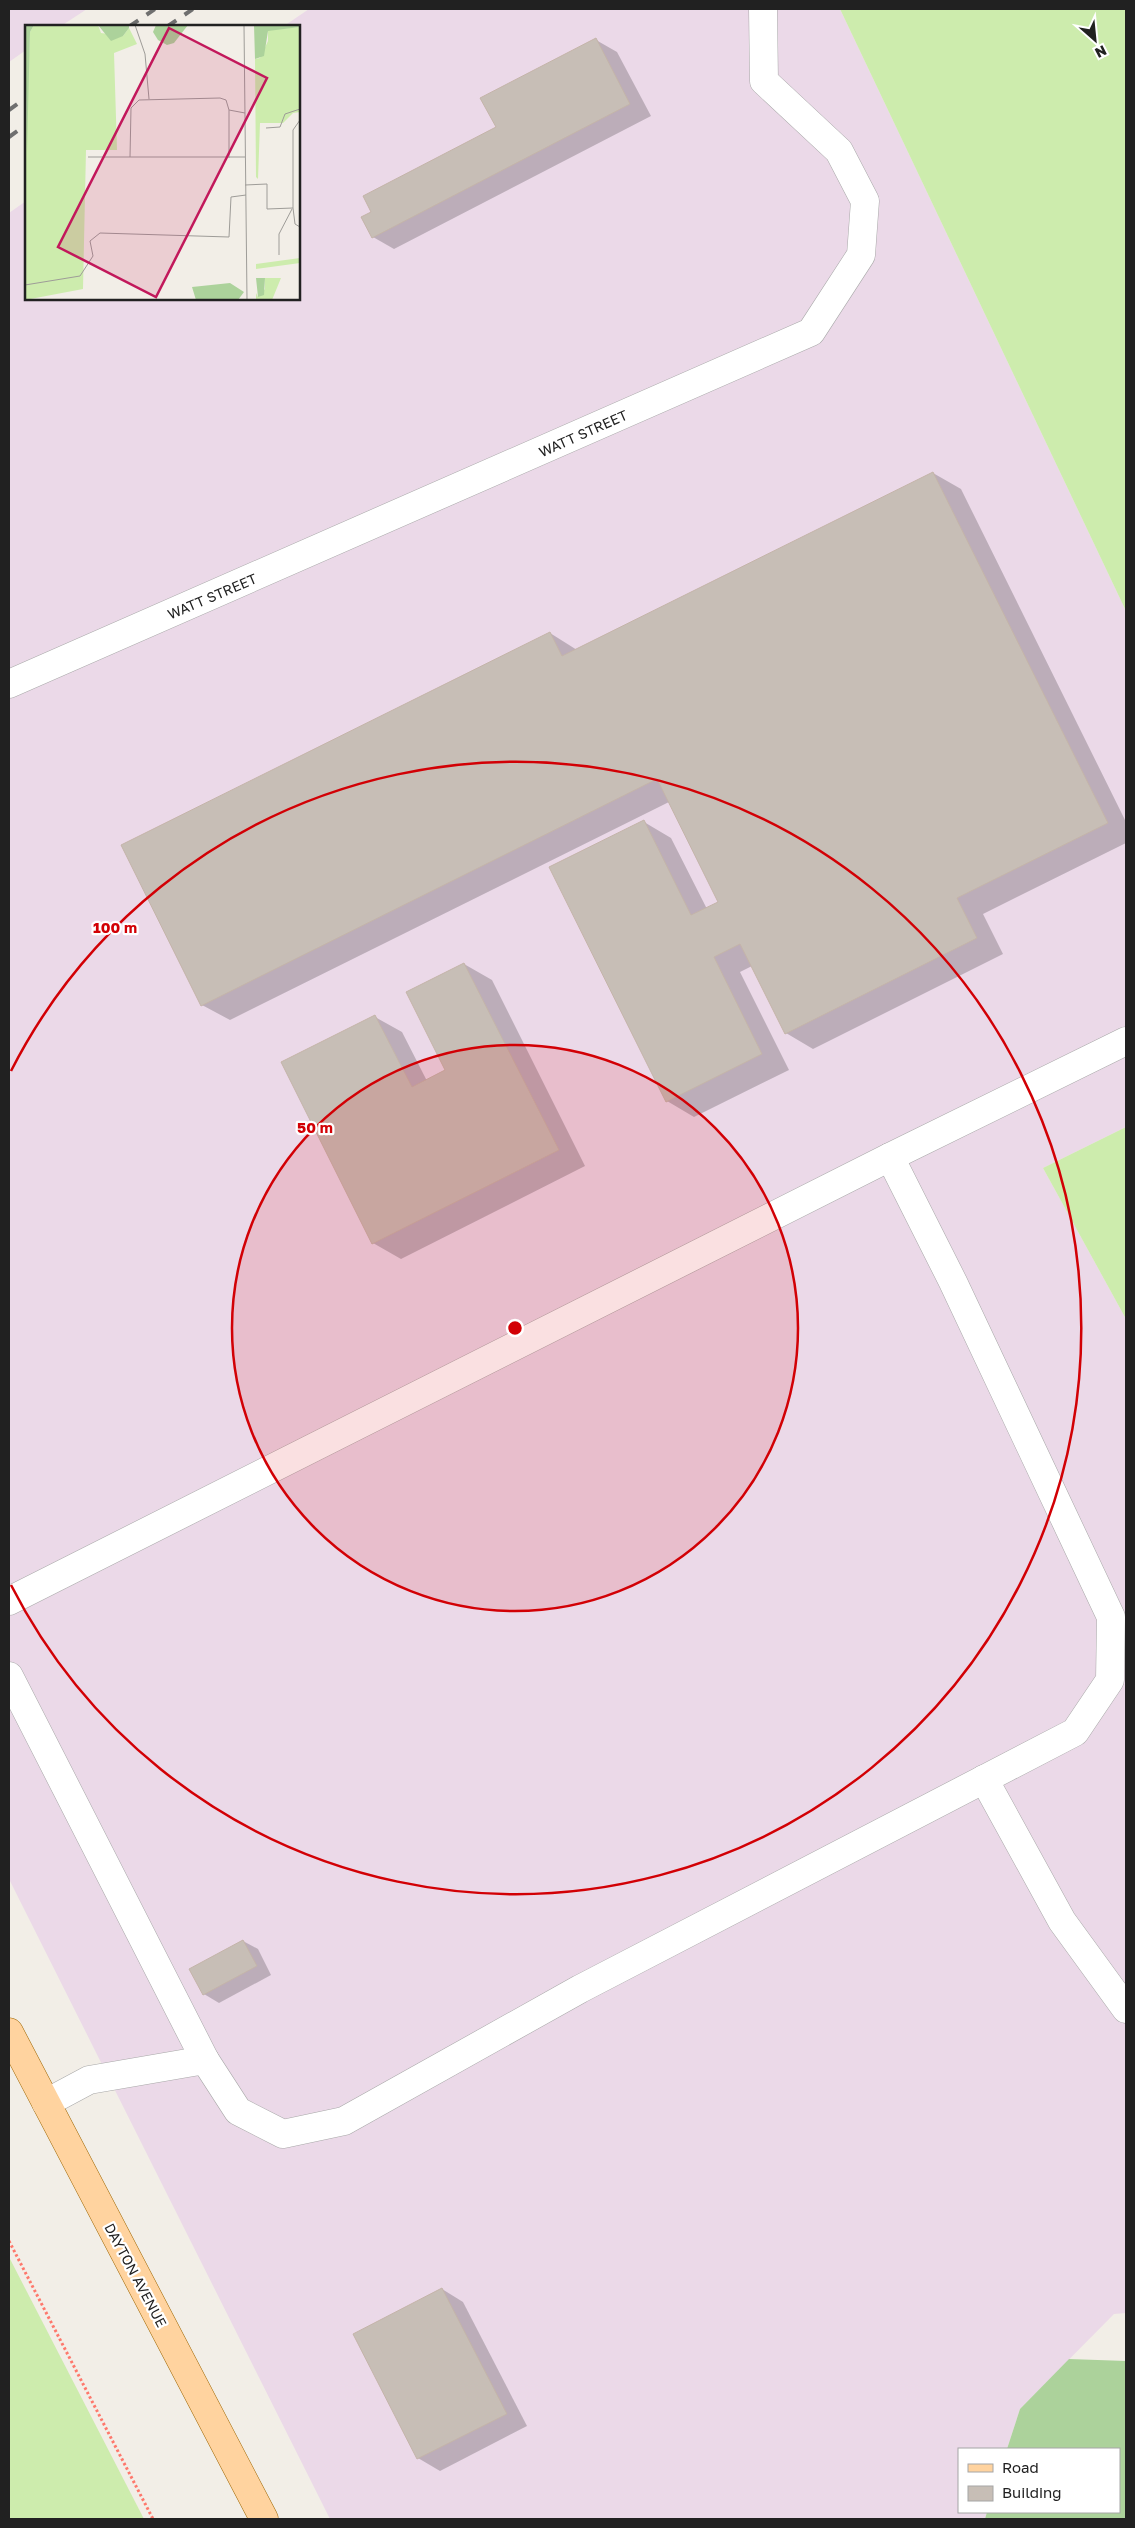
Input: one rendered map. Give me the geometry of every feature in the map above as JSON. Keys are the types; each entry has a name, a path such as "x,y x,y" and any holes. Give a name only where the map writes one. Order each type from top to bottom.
{"main road":[{"name":"DAYTON AVENUE","path":"9,2032 264,2519"}],"street":[{"name":"WATT STREET","path":"9,684 811,332 861,255 865,202 839,151 764,81 763,9"},
{"path":"9,1601 890,1157 1126,1041"},
{"path":"9,1676 205,2060 238,2111 283,2134 344,2121 580,1988 1075,1732 1110,1680 1111,1617 953,1282 890,1157"},
{"path":"984,1780 1062,1921 1126,2009"},
{"path":"46,2103 89,2080 205,2060"}],"path":[{"path":"9,2241 153,2519"}],"shaded area":[{"path":"9,9 87,9 63,25 25,25 25,51 9,62"},
{"path":"309,9 840,9 1126,611 1126,1127 1043,1168 1126,1319 1126,2313 1114,2314 1020,2409 1007,2448 958,2448 958,2513 987,2513 985,2519 330,2519 9,1879 9,213 25,202 25,300 300,300 300,25 285,25"}],"green space":[{"path":"840,9 1126,9 1126,611"},
{"path":"1126,1127 1126,1319 1043,1168"},
{"path":"9,2257 144,2519 9,2519"},
{"path":"1069,2359 1126,2361 1126,2519 985,2519 987,2513 1120,2513 1120,2448 1007,2448 1020,2409"}],"building":[{"path":"596,38 630,104 372,238 361,217 371,212 363,196 496,127 480,98"},
{"path":"933,472 1108,823 957,898 977,938 785,1034 740,944 714,957 762,1054 666,1102 549,867 644,820 691,915 718,902 657,779 201,1006 121,845 550,632 562,656"},
{"path":"464,963 559,1150 372,1244 281,1062 375,1015 412,1087 445,1070 406,992"},
{"path":"243,1940 257,1966 203,1995 189,1969"},
{"path":"442,2288 507,2414 417,2459 353,2334"}],"railway":[{"path":"131,25 155,9"},
{"path":"169,25 193,9"},
{"path":"9,110 25,99"},
{"path":"9,137 25,126"}]}
